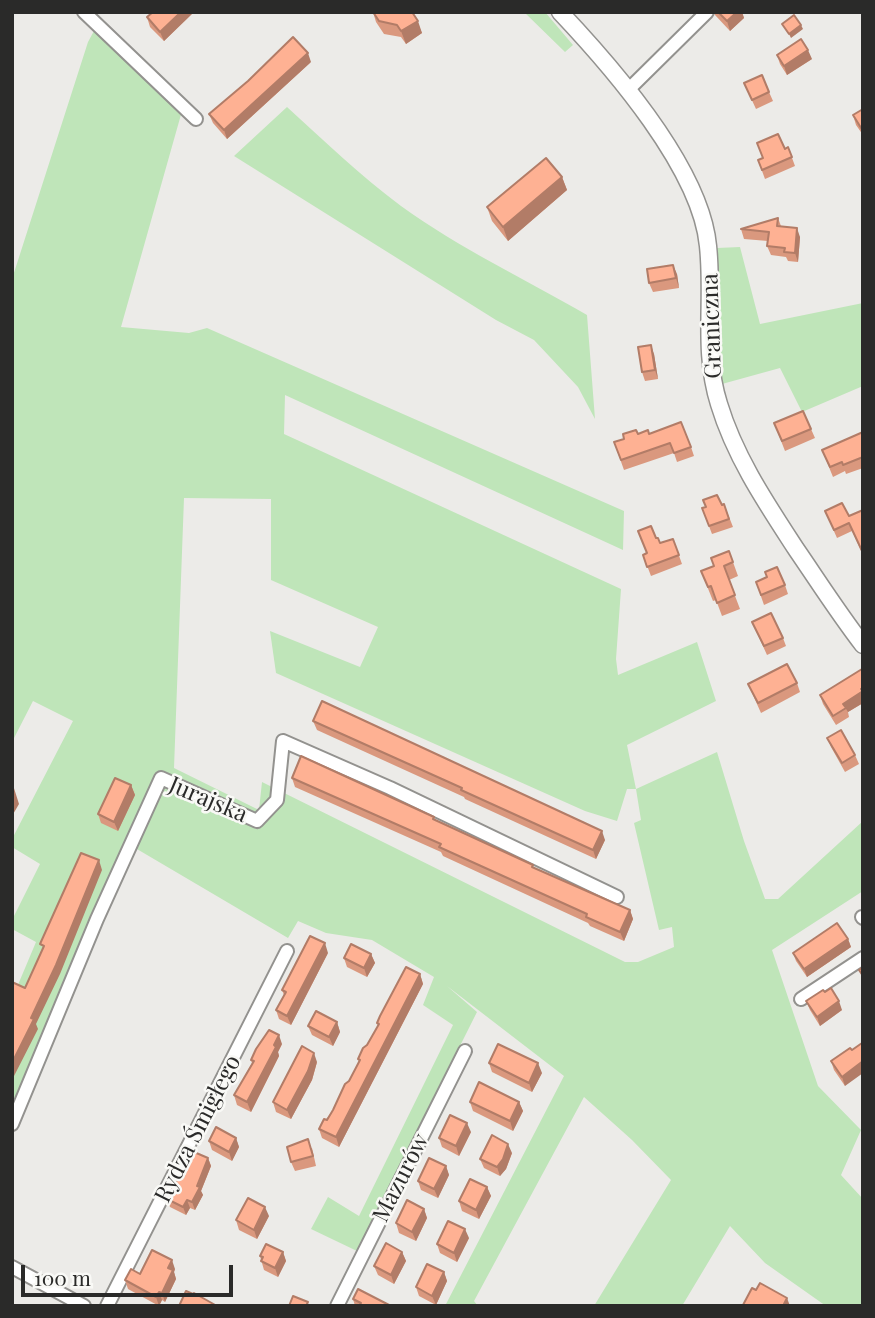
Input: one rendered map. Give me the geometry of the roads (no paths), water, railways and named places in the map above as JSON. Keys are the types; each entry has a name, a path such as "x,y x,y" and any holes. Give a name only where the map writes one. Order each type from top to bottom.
{"street":[{"path":"84,12 196,119"},
{"name":"Graniczna","path":"560,12 628,90 691,187 703,218 709,255 710,365 718,402 731,438 743,464 779,524 863,645"},
{"path":"628,90 707,12"},
{"name":"Jurajska","path":"12,1124 97,919 160,778 257,821 277,800 283,741 390,788 617,897"},
{"name":"Rydza Śmigłego","path":"107,1306 287,951"},
{"path":"801,999 863,958"},
{"name":"Mazurów","path":"337,1306 465,1051"},
{"path":"12,1267 84,1306"}]}
